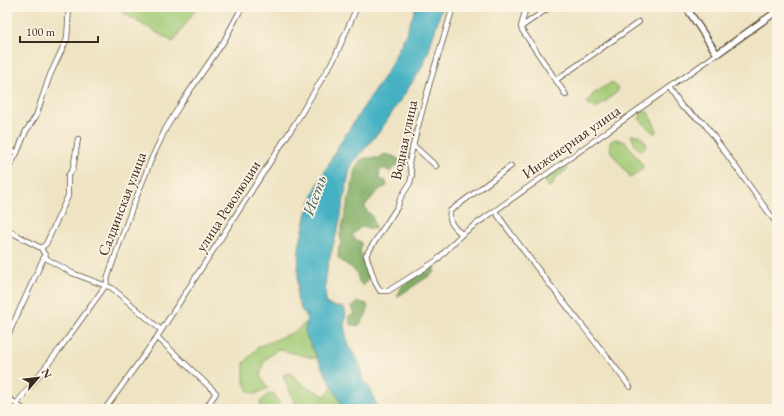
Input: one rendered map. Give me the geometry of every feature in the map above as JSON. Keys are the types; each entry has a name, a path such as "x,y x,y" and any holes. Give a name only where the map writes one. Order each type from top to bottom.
{"street":[{"path":"7,171 26,131 36,116 50,75 67,38 69,7"},
{"name":"Салдинская улица","path":"16,404 59,350 106,285 131,211 151,160 166,128 224,41 242,7"},
{"name":"улица Революции","path":"105,409 157,337 296,122 335,57 357,7"},
{"name":"Водная улица","path":"380,290 375,282 366,255 398,206 400,199 410,183 412,175 409,163 413,145 430,82 453,7"},
{"path":"526,7 521,27 522,30 566,95"},
{"path":"521,27 550,7"},
{"path":"686,7 717,54"},
{"name":"Инженерная улица","path":"380,290 388,291 436,261 462,234 777,11"},
{"path":"556,80 639,22"},
{"path":"669,88 682,107 704,123 777,224"},
{"path":"42,248 46,244 68,196 68,176 73,169 78,139"},
{"path":"413,145 436,166"},
{"path":"7,148 17,152"},
{"path":"462,234 453,227 449,218 450,211 511,166"},
{"path":"495,210 543,277 608,356 630,387"},
{"path":"7,230 42,248 47,259 72,273 112,288 161,330"},
{"path":"7,337 45,255"},
{"path":"157,337 216,393 205,409"},
{"path":"7,397 23,409"}],"green space":[{"path":"115,7 197,7 173,42"},
{"path":"612,82 619,89 616,93 596,109 587,103 593,94"},
{"path":"642,112 648,112 657,130 656,134 639,119"},
{"path":"631,135 639,135 647,144 642,151 635,146"},
{"path":"615,139 626,142 643,166 642,169 631,178 611,152 610,142"},
{"path":"384,154 399,159 399,163 390,172 385,169 380,169 379,179 386,181 387,186 380,189 365,205 366,210 373,218 375,229 361,227 352,235 355,239 361,242 362,260 368,271 368,278 363,286 359,282 354,270 338,258 339,247 342,242 340,236 356,168 360,160 366,158 379,158"},
{"path":"564,166 568,169 554,179 553,185 548,187 545,182 546,179"},
{"path":"435,267 435,272 397,297 402,286 429,268"},
{"path":"359,302 367,304 367,311 366,316 358,326 350,324 349,316 353,316 355,313 351,307"},
{"path":"306,323 311,346 318,359 277,349 264,361 260,376 268,388 255,394 248,391 244,382 244,363 258,347 294,332"},
{"path":"290,373 305,386 325,396 333,386 344,409 300,409 294,402 283,375"},
{"path":"270,393 274,394 282,409 262,409 260,402"}],"water":[{"name":"Исеть","path":"416,7 442,7 429,50 421,69 380,131 353,163 350,169 340,221 326,274 325,295 327,304 345,309 346,317 344,325 350,348 361,366 362,381 369,386 378,409 344,409 307,338 305,331 307,320 306,314 302,311 297,299 299,248 306,216 314,192 338,146 388,70 405,36"}]}
